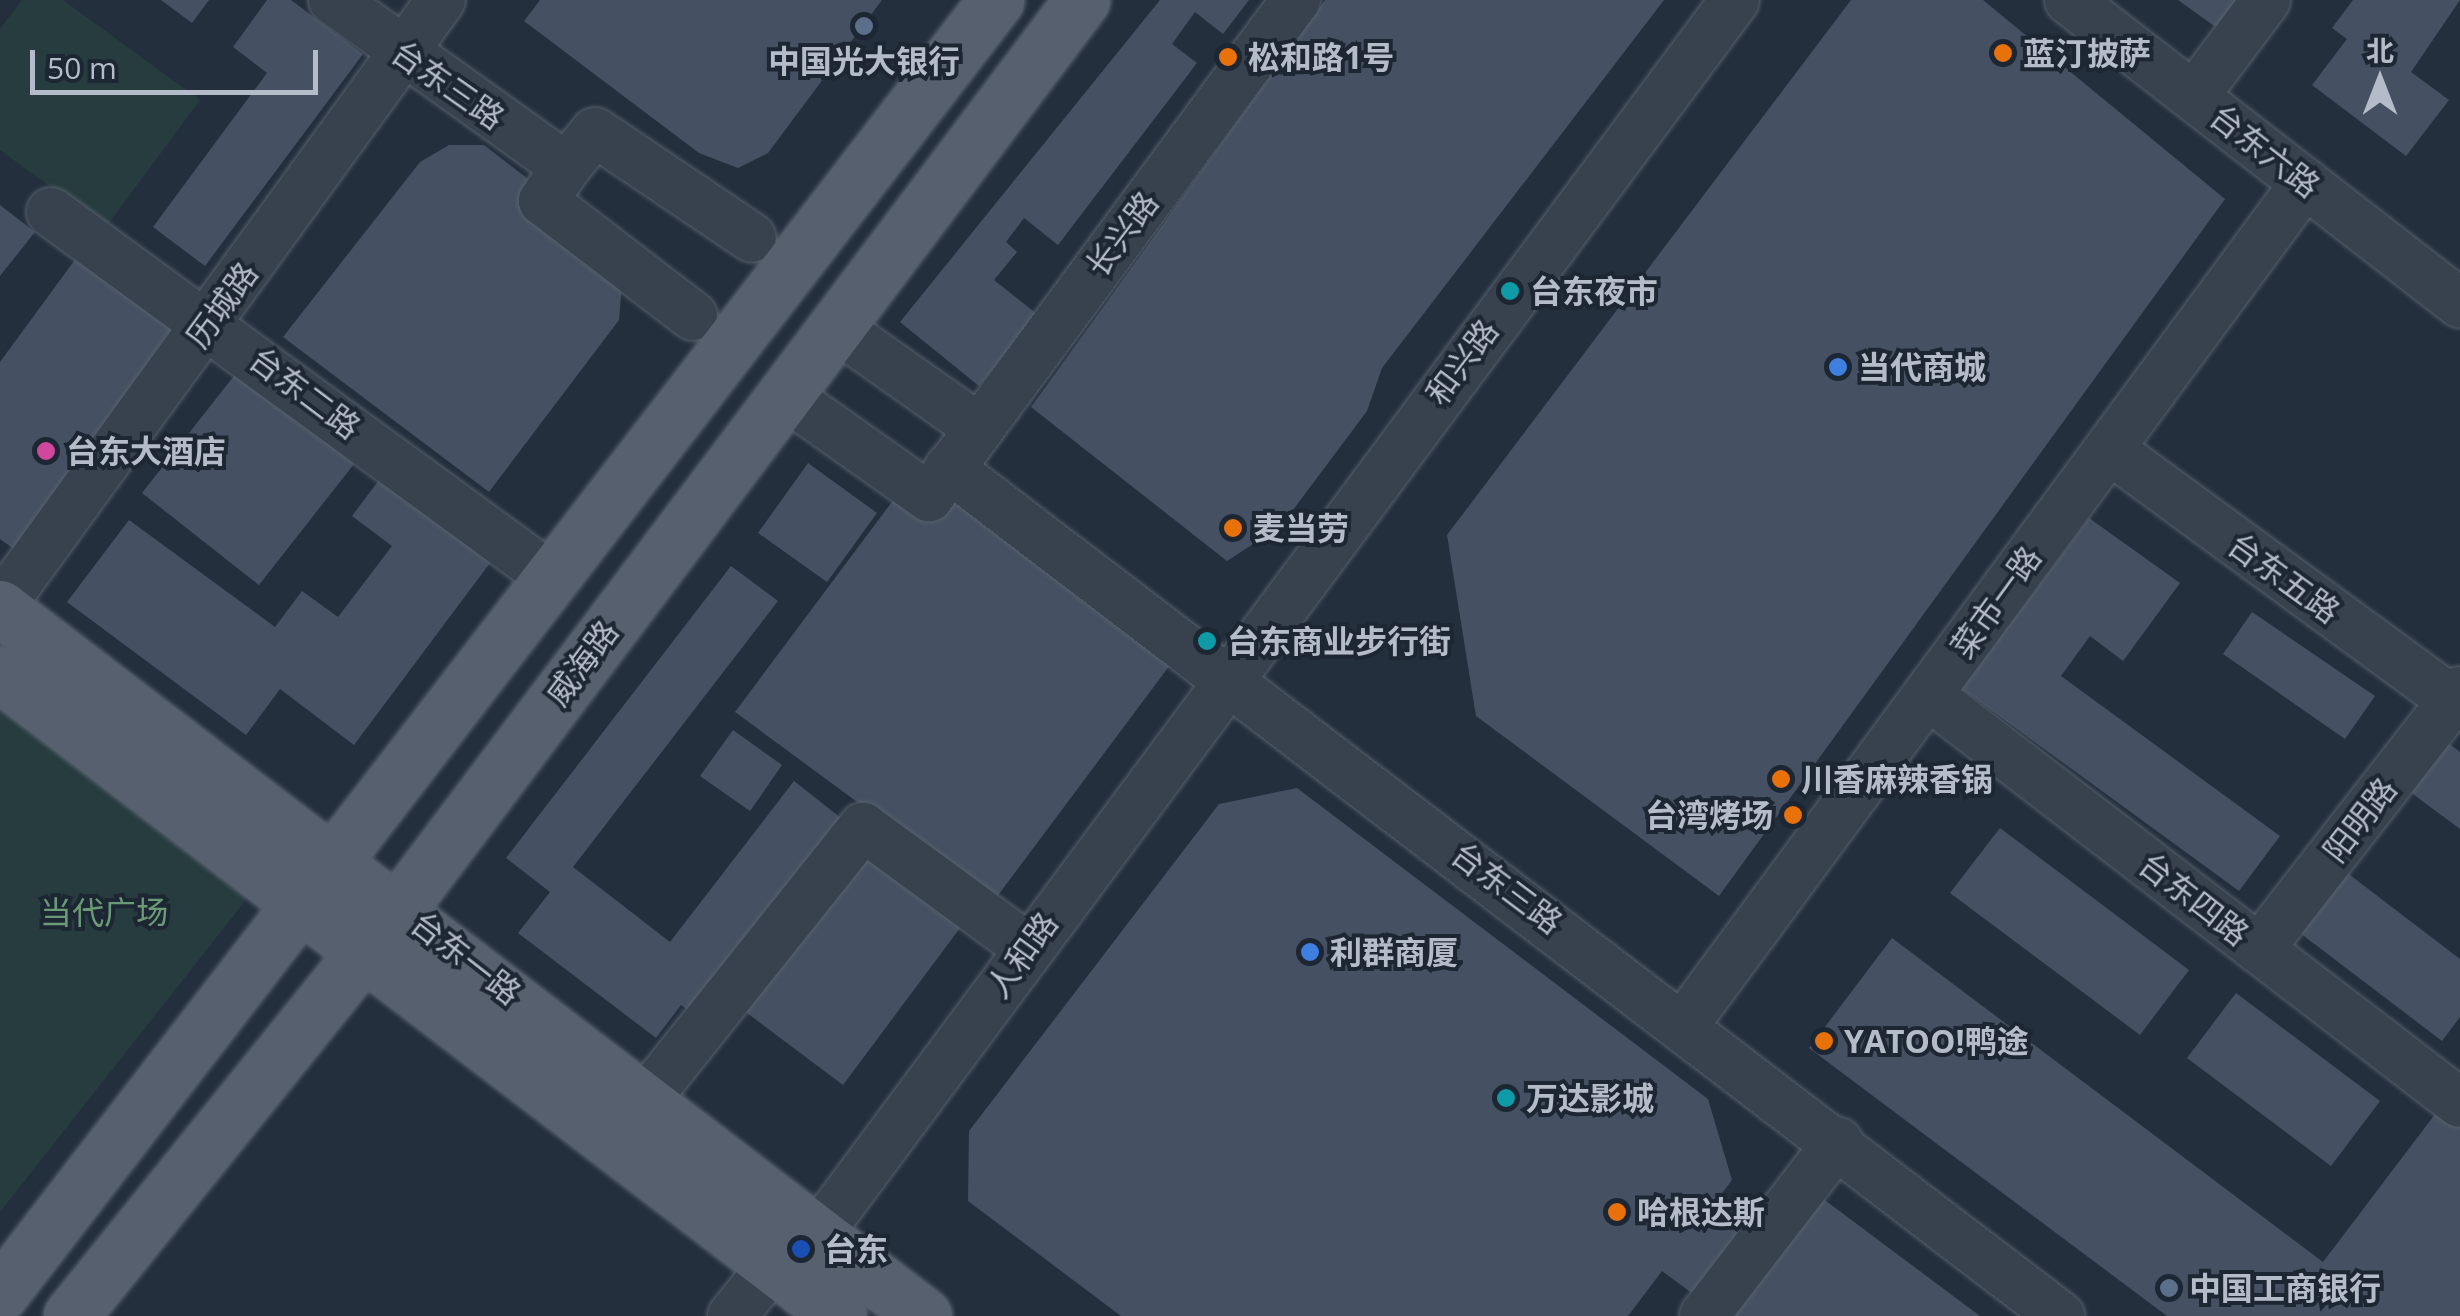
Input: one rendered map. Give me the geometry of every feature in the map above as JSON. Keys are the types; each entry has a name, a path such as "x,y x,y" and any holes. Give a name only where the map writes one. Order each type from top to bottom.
{"main road":[{"name":"威海路","path":"71,1316 360,950 400,907 1082,0"},
{"path":"0,1294 306,908 555,580 979,6"},
{"name":"台东一路","path":"0,608 400,907 924,1316"},
{"name":"台东一路","path":"0,674 839,1316"}],"street":[{"name":"台东三路","path":"333,0 400,53 566,167"},
{"name":"历城路","path":"0,608 441,0"},
{"name":"长兴路","path":"949,468 1296,0"},
{"name":"和兴路","path":"1226,676 1735,0"},
{"name":"台东六路","path":"2070,0 2460,303"},
{"path":"2194,96 2266,0"},
{"path":"693,316 543,201 566,167 595,132 752,238"},
{"name":"菜市一路","path":"1686,1022 2306,182"},
{"name":"台东二路","path":"51,212 211,322 555,580"},
{"path":"847,335 979,428"},
{"path":"796,404 928,497 949,468"},
{"name":"台东五路","path":"2109,449 2458,700"},
{"name":"台东三路","path":"949,468 1686,1022 2060,1316"},
{"name":"人和路","path":"818,1234 1226,676"},
{"name":"阳明路","path":"2259,949 2458,700"},
{"name":"台东四路","path":"1914,713 2259,949 2460,1103"},
{"path":"646,1099 863,827 1027,948"},
{"path":"1704,1316 1838,1142"},
{"path":"732,1316 772,1265"}],"green space":[{"path":"22,0 63,0 200,100 106,227 0,150 0,29"},
{"name":"当代广场","path":"0,699 249,896 0,1212"}],"building":[{"path":"161,0 209,0 192,23"},
{"path":"267,0 291,0 363,54 205,266 153,227 267,73 233,47"},
{"path":"540,0 882,0 768,153 738,168 699,153 524,21"},
{"path":"1160,0 1249,0 1223,34 1195,12 1172,44 1197,63 1058,245 1024,218 1006,242 1017,252 994,280 1037,314 979,386 900,322"},
{"path":"1325,0 1664,0 1382,368 1367,411 1281,526 1227,561 1031,407"},
{"name":"当代商城","path":"1851,0 1983,0 2225,199 1719,896 1476,716 1447,535"},
{"path":"2178,0 2247,0 2224,33"},
{"path":"2353,0 2460,0 2411,72 2449,100 2406,156 2312,85 2347,39 2332,28"},
{"path":"449,145 484,145 607,240 622,283 619,320 489,492 283,337 420,162"},
{"path":"0,205 35,232 0,276"},
{"name":"台东大酒店","path":"77,257 179,332 18,552 0,539 0,362"},
{"path":"237,372 354,464 259,585 142,493"},
{"path":"808,463 877,513 827,582 758,533"},
{"path":"915,471 1173,661 993,902 735,712"},
{"path":"382,476 493,559 354,745 280,689 246,735 67,602 129,520 275,627 302,591 338,617 392,546 352,516"},
{"path":"2089,518 2180,583 2123,661 2090,636 2061,676 2280,836 2239,891 1962,689"},
{"path":"731,566 778,601 573,867 670,942 794,781 841,818 691,1012 681,1005 656,1038 518,933 550,892 506,858"},
{"path":"2252,612 2375,696 2345,739 2223,654"},
{"path":"733,730 782,765 750,811 700,776"},
{"path":"2439,736 2460,752 2460,829 2402,786"},
{"name":"利群商厦","path":"1297,788 1708,1099 1732,1180 1717,1200 1784,1249 1822,1198 1980,1316 1723,1316 1662,1271 1628,1316 1121,1316 968,1201 969,1131 1219,804"},
{"path":"2000,828 2189,970 2140,1035 1950,893"},
{"path":"867,845 966,920 843,1085 743,1010"},
{"path":"2346,872 2460,959 2460,1017 2442,1041 2300,933"},
{"path":"1892,938 2323,1262 2442,1105 2460,1119 2460,1316 2167,1316 1809,1048"},
{"path":"2236,993 2380,1101 2331,1166 2187,1058"}],"place":[{"name":"中国光大银行","path":"864,26"},
{"name":"蓝汀披萨","path":"2003,53"},
{"name":"松和路1号","path":"1228,57"},
{"name":"台东夜市","path":"1510,291"},
{"name":"当代商城","path":"1838,367"},
{"name":"台东大酒店","path":"46,451"},
{"name":"麦当劳","path":"1233,528"},
{"name":"台东商业步行街","path":"1207,641"},
{"name":"川香麻辣香锅","path":"1781,779"},
{"name":"台湾烤场","path":"1793,815"},
{"name":"利群商厦","path":"1310,952"},
{"name":"YATOO!鸭途","path":"1824,1041"},
{"name":"万达影城","path":"1506,1098"},
{"name":"哈根达斯","path":"1617,1212"},
{"name":"台东","path":"801,1249"},
{"name":"中国工商银行","path":"2169,1288"}]}
